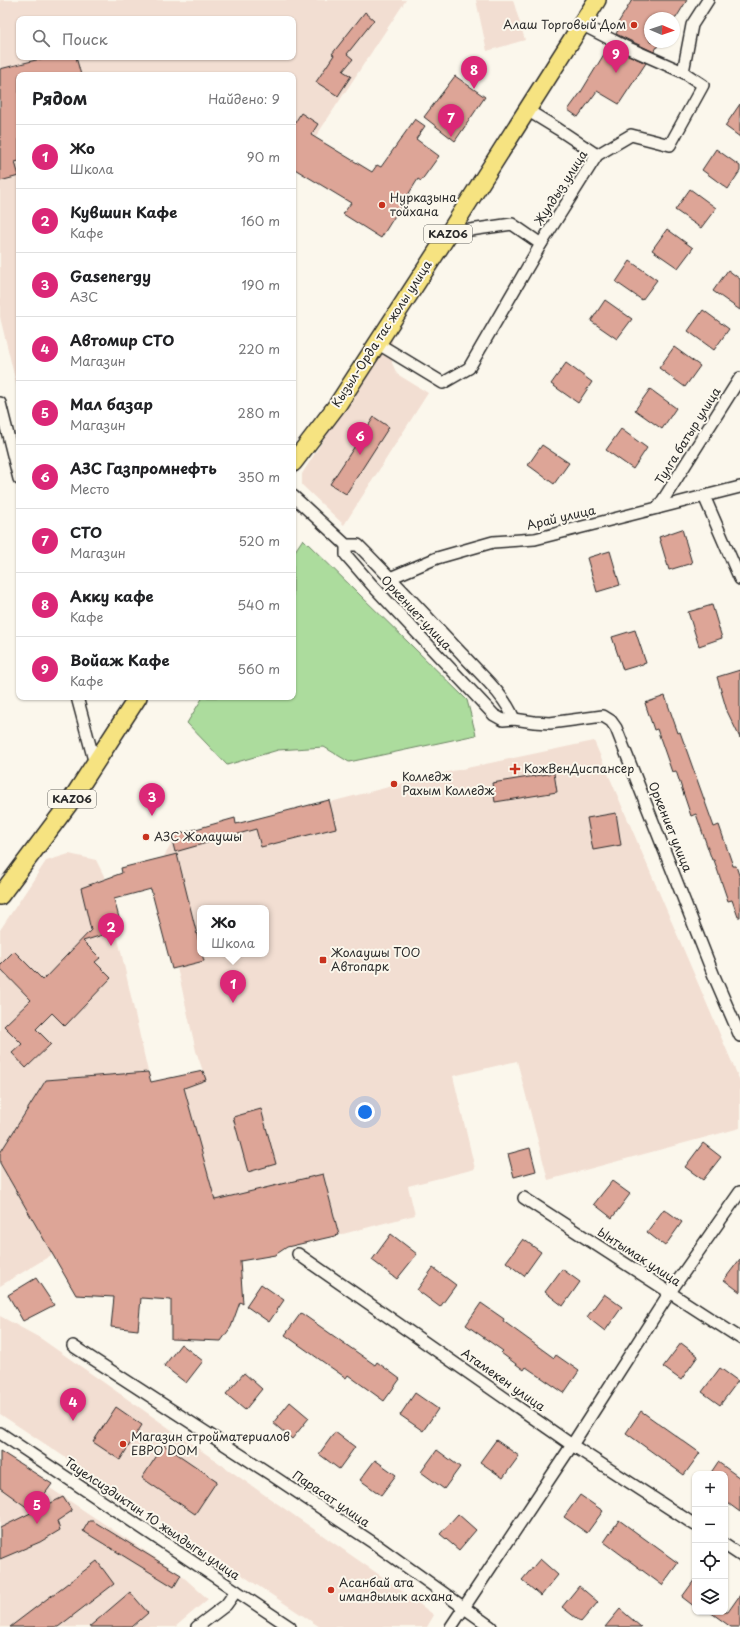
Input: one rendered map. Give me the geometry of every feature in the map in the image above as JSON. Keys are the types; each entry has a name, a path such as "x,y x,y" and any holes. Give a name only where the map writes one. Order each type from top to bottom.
{"main road":[{"name":"Кызыл-Орда тас жолы улица","path":"296,459 338,404 597,0"},
{"name":"KАZ06","path":"0,896 64,811 136,700"}],"street":[{"path":"581,24 624,46 683,72 692,25 708,0"},
{"name":"Жулдыз улица","path":"377,343 443,383 469,368 541,244 597,155 631,135 670,145 703,85 683,72"},
{"path":"527,110 597,155"},
{"path":"449,233 512,224 541,244"},
{"name":"Тулга батыр улица","path":"658,508 740,378"},
{"path":"0,403 16,466"},
{"name":"Арай улица","path":"390,578 438,558 493,542 535,539 740,487"},
{"path":"704,496 740,579"},
{"name":"Оркениет улица","path":"296,499 346,544 358,545 488,683 510,710 514,719"},
{"name":"Оркениет улица","path":"346,544 346,555 372,585 489,710 503,720 514,719 550,723 603,716 611,721 616,728 714,976 740,1036"},
{"path":"78,700 95,764"},
{"path":"451,1627 572,1445 670,1292 740,1192"},
{"name":"Ынтымак улица","path":"524,1198 740,1338"},
{"name":"Атамекен улица","path":"298,1254 572,1445 692,1523"},
{"name":"Парасат улица","path":"73,1346 375,1544 491,1627"},
{"name":"Тауелсиздиктин 10 жылдыгы улица","path":"0,1433 290,1627"},
{"path":"728,1547 740,1555"},
{"path":"197,1627 226,1605 236,1591"}],"shaded area":[{"path":"0,0 406,0 296,166 296,72 16,72 16,383 0,317"},
{"path":"476,0 513,0 525,40 487,51"},
{"path":"392,330 392,363 397,374 428,393 344,525 302,485 302,474"},
{"path":"594,741 740,1081 740,1128 548,1180 517,1061 453,1076 475,1169 408,1186 415,1215 339,1235 323,1174 215,1200 184,1088 206,1080 196,1051 180,980 153,874 171,845 443,773"},
{"path":"69,854 96,860 104,876 148,1072 46,1080 0,1153 0,930 46,861"},
{"path":"0,1163 53,1254 0,1286"},
{"path":"0,1316 40,1338 391,1583 434,1615 427,1627 320,1627 0,1414"},
{"path":"0,1458 53,1490 181,1575 208,1599 175,1627 0,1627"}],"green space":[{"path":"303,539 467,700 476,735 349,762 324,747 278,750 227,765 187,723 201,700 296,700 296,550"}],"building":[{"name":"Алаш Торговый Дом","path":"632,0 687,0 680,12 644,12 644,47 616,34 618,30 615,28"},
{"path":"365,12 374,20 347,54 353,59 343,71 351,76 338,96 316,82 334,55 332,54"},
{"path":"609,46 646,63 619,104 597,91 578,117 568,110 581,92"},
{"name":"Алаш Торговый Дом","path":"646,48 656,48 654,52"},
{"path":"36,60 77,60 80,72 16,72 16,177 0,181 0,69"},
{"path":"455,76 485,97 455,141 424,117"},
{"path":"740,104 740,137 725,126"},
{"path":"301,113 318,124 311,135 372,172 377,165 381,167 415,119 425,126 416,139 439,156 421,181 418,179 381,238 343,214 351,203 296,170 296,121"},
{"path":"716,149 740,166 740,171 728,189 702,170"},
{"path":"690,189 716,208 701,228 675,210"},
{"path":"667,229 693,248 678,268 652,250"},
{"path":"630,261 657,280 642,300 616,282"},
{"path":"728,270 740,279 740,310 713,291"},
{"path":"605,300 632,319 617,339 591,321"},
{"path":"703,310 729,329 714,350 688,331"},
{"path":"674,347 700,366 685,387 659,368"},
{"path":"566,363 592,382 578,403 551,384"},
{"path":"650,389 676,408 662,429 635,410"},
{"path":"374,417 389,427 346,494 330,484"},
{"path":"621,429 647,448 633,469 606,450"},
{"path":"542,445 569,463 554,484 528,465"},
{"path":"682,529 692,563 669,570 659,537"},
{"path":"610,551 620,585 597,592 587,558"},
{"path":"712,605 722,638 699,646 688,612"},
{"path":"635,630 646,663 623,670 612,637"},
{"path":"740,670 740,738 727,711 717,677"},
{"path":"665,696 678,733 680,732 714,827 719,825 733,866 736,866 740,878 740,917 738,917 732,900 728,901 696,814 691,816 676,771 672,772 657,729 654,730 645,703"},
{"path":"554,773 557,792 495,802 492,783"},
{"path":"329,800 336,828 261,847 256,829 175,852 171,836 235,818 236,824"},
{"path":"616,813 621,845 593,850 587,818"},
{"path":"177,854 197,935 197,957 203,957 204,961 172,969 151,889 114,899 122,929 83,941 100,958 95,962 111,978 65,1026 52,1013 36,1029 51,1044 26,1068 12,1053 22,1044 4,1026 31,1000 0,968 0,965 14,951 43,980 91,930 81,888 122,873 121,868"},
{"path":"203,1071 206,1080 184,1088 215,1200 323,1174 339,1235 287,1247 275,1255 240,1261 243,1304 240,1302 231,1327 221,1341 171,1339 171,1300 141,1298 138,1330 111,1327 114,1297 76,1295 0,1163 0,1153 46,1080 148,1072 151,1082"},
{"path":"261,1109 276,1164 248,1172 233,1117"},
{"path":"703,1143 721,1157 703,1180 685,1167"},
{"path":"530,1148 536,1171 514,1177 508,1154"},
{"path":"612,1181 630,1194 612,1218 594,1204"},
{"path":"664,1209 682,1222 665,1246 647,1232"},
{"path":"391,1234 417,1254 397,1279 372,1260"},
{"path":"523,1239 541,1252 524,1276 506,1262"},
{"path":"740,1259 740,1292 724,1280"},
{"path":"433,1268 456,1285 440,1307 417,1290"},
{"path":"562,1269 580,1282 563,1306 545,1292"},
{"path":"36,1278 54,1305 23,1321 8,1295"},
{"path":"261,1284 284,1300 269,1322 246,1306"},
{"path":"604,1294 622,1307 605,1331 587,1317"},
{"path":"481,1303 554,1358 556,1355 579,1371 564,1393 526,1367 524,1370 501,1353 503,1351 466,1325"},
{"path":"301,1313 375,1365 377,1362 400,1379 384,1401 348,1375 346,1378 285,1335"},
{"path":"681,1343 698,1356 681,1380 663,1367"},
{"path":"181,1344 203,1361 186,1383 164,1366"},
{"path":"720,1368 738,1381 720,1405 702,1392"},
{"path":"244,1373 262,1389 245,1410 226,1394"},
{"path":"415,1393 438,1409 423,1431 400,1415"},
{"path":"290,1402 309,1418 292,1439 273,1423"},
{"path":"116,1407 142,1425 120,1460 93,1442"},
{"path":"641,1411 700,1453 684,1475 626,1433"},
{"path":"335,1432 355,1447 339,1469 319,1454"},
{"path":"496,1440 519,1456 503,1478 480,1462"},
{"path":"164,1445 217,1481 195,1514 142,1478"},
{"path":"437,1450 460,1467 444,1489 421,1472"},
{"path":"0,1451 52,1484 32,1511 0,1488"},
{"path":"375,1460 396,1475 381,1495 360,1480"},
{"path":"718,1462 740,1478 740,1512 728,1503 728,1471 712,1471"},
{"path":"580,1495 603,1511 587,1533 564,1517"},
{"path":"63,1497 72,1511 57,1521 60,1530 40,1542 0,1559 0,1528"},
{"path":"458,1514 476,1530 459,1550 440,1534"},
{"path":"619,1520 678,1563 662,1585 604,1542"},
{"path":"89,1521 93,1521 181,1575 174,1587 83,1531"},
{"path":"540,1559 558,1575 541,1596 522,1580"},
{"path":"97,1561 114,1584 58,1627 10,1627"},
{"path":"692,1583 692,1605 682,1597"},
{"path":"579,1586 598,1602 581,1622 562,1607"},
{"path":"130,1592 148,1613 132,1627 89,1627"},
{"path":"740,1595 740,1627 731,1627 714,1615 728,1615 728,1612"},
{"path":"620,1609 641,1627 605,1627"}],"place":[{"name":"Алаш Торговый Дом","path":"634,25"},
{"name":"Войаж Кафе","path":"616,73"},
{"name":"Акку кафе","path":"474,89"},
{"name":"СТО","path":"451,137"},
{"name":"Нурказына тойхана","path":"382,205"},
{"name":"АЗС Газпромнефть","path":"360,455"},
{"name":"КожВенДиспансер","path":"515,769"},
{"name":"Колледж Рахым Колледж","path":"394,784"},
{"name":"Gasenergy","path":"152,816"},
{"name":"АЗС Жолаушы","path":"146,837"},
{"name":"Кувшин Кафе","path":"111,946"},
{"name":"Жолаушы ТОО Автопарк","path":"323,960"},
{"name":"Жо","path":"233,1003"},
{"name":"Автомир СТО","path":"73,1421"},
{"name":"Магазин стройматериалов ЕВРО DOM","path":"123,1444"},
{"name":"Мал базар","path":"37,1524"},
{"name":"Асанбай ата имандылык асхана","path":"331,1590"}]}
